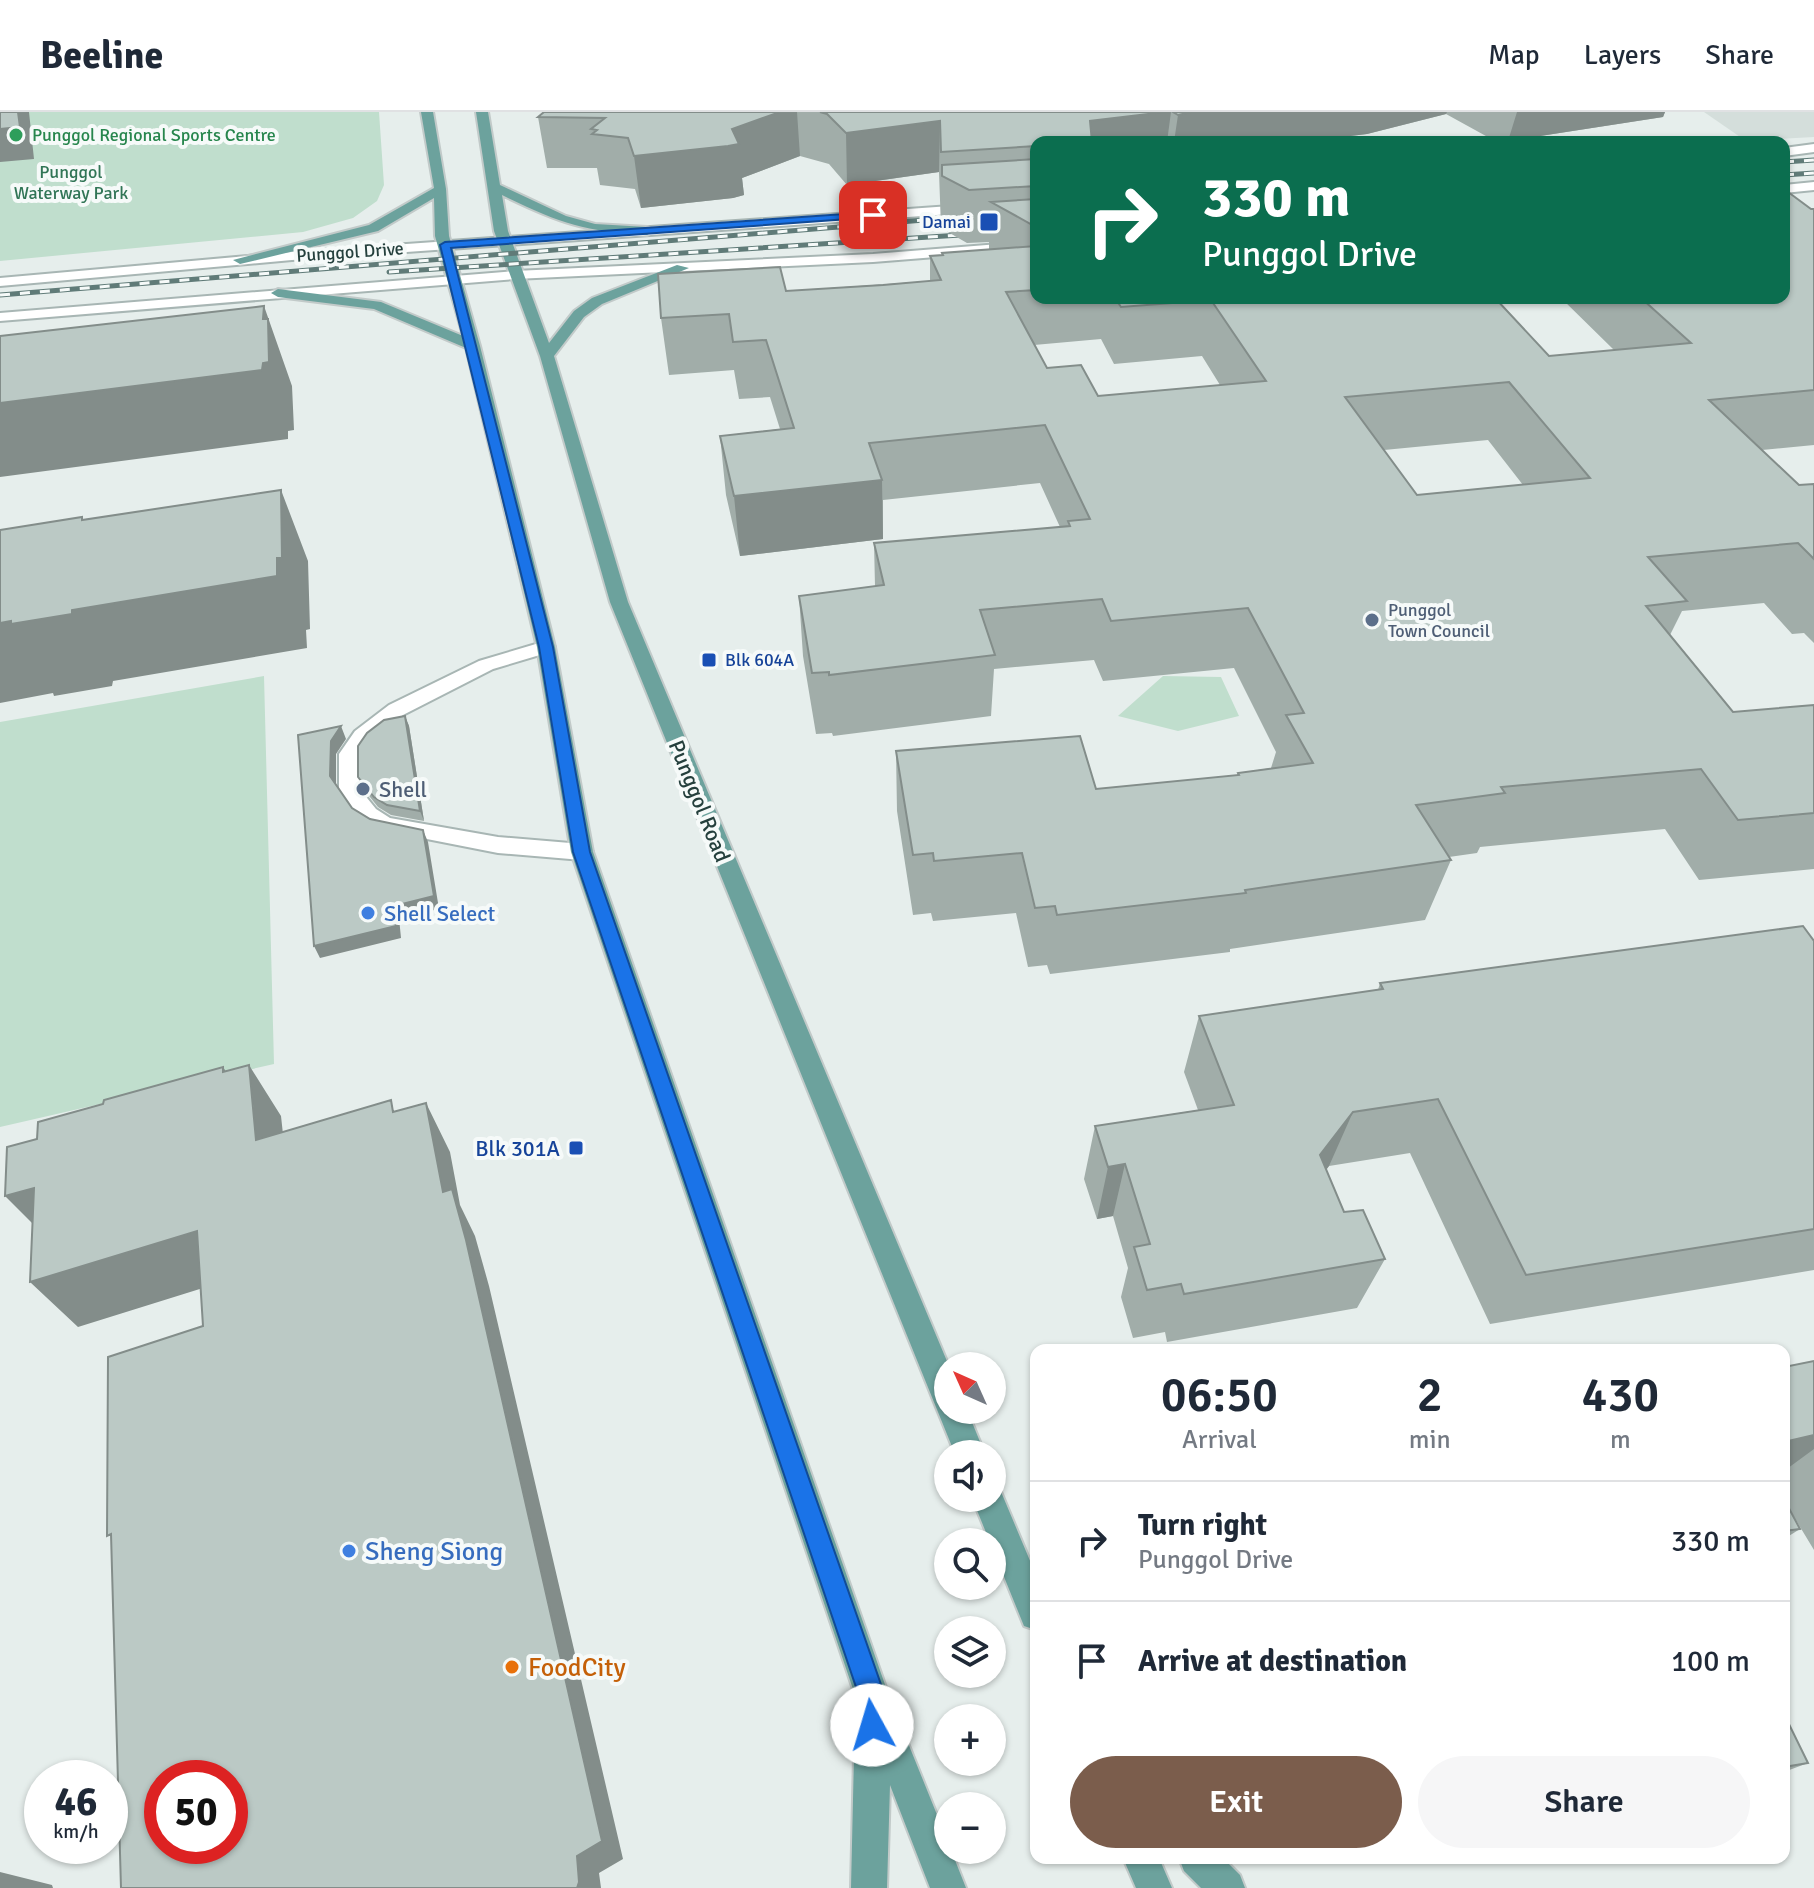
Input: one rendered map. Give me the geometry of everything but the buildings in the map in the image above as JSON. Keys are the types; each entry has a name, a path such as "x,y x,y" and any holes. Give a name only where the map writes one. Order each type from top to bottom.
{"main road":[{"path":"427,112 440,189 445,245 473,346 546,647 582,852 872,1696 948,1888"},
{"name":"Punggol Road","path":"482,112 492,186 504,241 547,356 619,602 934,1366"},
{"path":"492,186 561,219 595,228 647,231"},
{"path":"240,260 373,228 440,189"},
{"path":"547,356 579,314 597,301 682,268"},
{"path":"278,293 376,305 406,315 473,346"},
{"path":"994,1512 1030,1600"},
{"path":"869,1888 872,1696"},
{"path":"1144,1864 1154,1888"},
{"path":"1203,1864 1227,1888"}],"street":[{"path":"1790,151 1814,148"},
{"path":"1790,188 1814,186"},
{"name":"Punggol Drive","path":"0,282 240,260 1030,204"},
{"name":"Punggol Drive","path":"0,317 515,275 682,268 1030,245"},
{"path":"546,647 486,665 396,710 362,736 349,754 349,789 368,814 384,824 498,845 582,852"}],"shaded area":[{"path":"1704,112 1814,112 1814,137 1739,136"}],"green space":[{"name":"Punggol Waterway Park","path":"0,112 379,112 384,185 377,201 353,218 303,232 0,261"},
{"path":"264,676 274,1064 0,1127 0,722"},
{"path":"1163,676 1221,677 1239,716 1178,731 1118,716"}],"railway":[{"path":"1790,162 1814,160"},
{"path":"1790,175 1814,173"},
{"path":"0,295 961,217"},
{"path":"389,272 976,234"}],"place":[{"name":"Punggol Regional Sports Centre","path":"16,135"},
{"name":"Damai","path":"989,222"},
{"name":"Punggol Town Council","path":"1372,620"},
{"name":"Blk 604A","path":"709,660"},
{"name":"Shell","path":"363,789"},
{"name":"Shell Select","path":"368,913"},
{"name":"Blk 301A","path":"576,1148"},
{"name":"Sheng Siong","path":"349,1551"},
{"name":"FoodCity","path":"512,1667"}],"route":[{"path":"872,1725 872,1696 582,852 546,647 445,245 873,215"}]}
